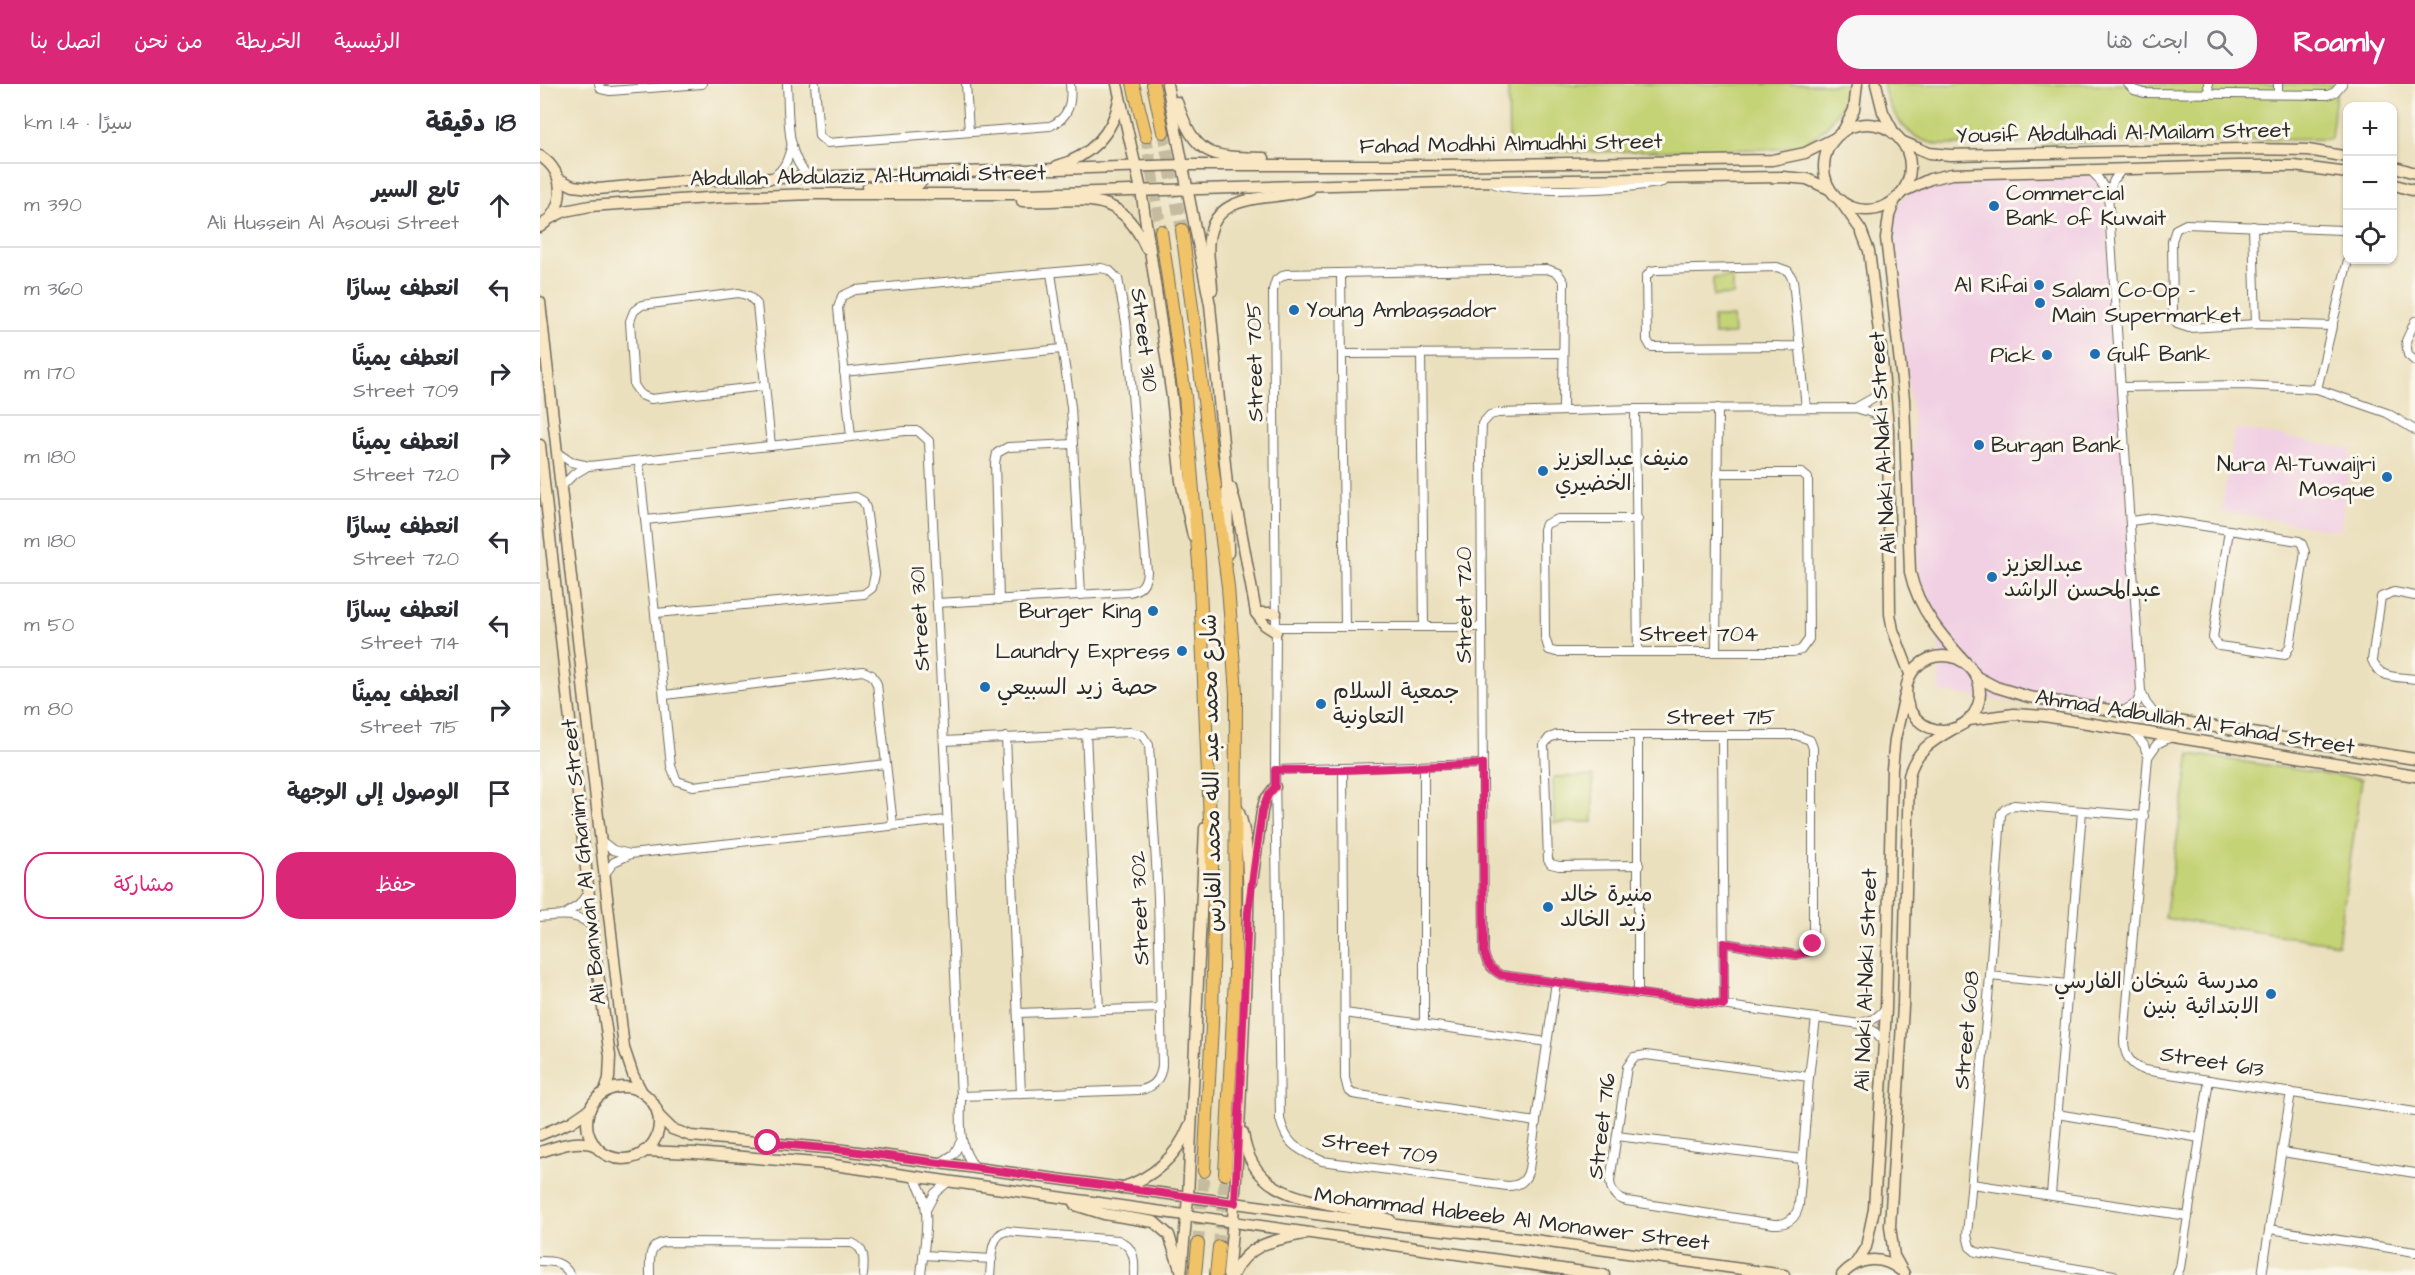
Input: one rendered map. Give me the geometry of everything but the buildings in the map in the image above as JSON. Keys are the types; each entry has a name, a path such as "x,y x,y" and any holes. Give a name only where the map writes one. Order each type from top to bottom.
{"main road":[{"path":"1133,84 1146,136"},
{"path":"1153,84 1163,132"},
{"name":"شارع محمد عبد الله محمد الفارس","path":"1182,230 1228,587 1236,693 1235,976 1226,1174"},
{"name":"شارع محمد عبد الله محمد الفارس","path":"1161,231 1185,396 1199,550 1214,964 1204,1171"},
{"path":"1195,1275 1198,1244"},
{"path":"1216,1275 1219,1247"}],"street":[{"path":"599,84 602,89 610,91 702,84"},
{"path":"787,84 792,142 799,165 810,177"},
{"path":"815,84 819,136 823,142 1050,126 1063,118 1070,105 1070,84"},
{"path":"966,84 969,132"},
{"path":"1169,84 1210,305 1227,477 1228,587"},
{"path":"1169,84 1188,131 1201,147 1215,154 1353,165"},
{"path":"1857,84 1854,110 1824,157 1823,168 1830,189 1841,202 1868,210 1878,209 1899,196 1910,172 1910,161 1883,112 1876,84"},
{"path":"2128,84 2134,90 2144,93 2328,95 2338,90 2342,84"},
{"path":"2208,84 2209,94"},
{"path":"2278,84 2278,94"},
{"path":"1118,89 1141,190 1173,397 1181,481 1190,525 1199,550"},
{"path":"1042,170 1075,160 1097,143 1113,121 1118,89"},
{"path":"1839,134 1863,124 1885,128 1898,137"},
{"name":"Fahad Modhhi Almudhhi Street","path":"1184,165 1751,160 1794,157 1815,149 1839,134"},
{"name":"Yousif Abdulhadi Al-Mailam Street","path":"1898,137 1929,153 1950,155 2229,149 2298,150 2343,158"},
{"path":"770,179 787,163 792,142"},
{"path":"2294,166 2299,159 2298,150"},
{"path":"540,156 551,165 559,179 559,202 550,218 540,227"},
{"path":"2309,167 2311,159 2315,156 2343,159"},
{"path":"1749,177 1754,168 1751,160"},
{"name":"Abdullah Abdulaziz Al-Humaidi Street","path":"559,179 573,186 598,189 684,181 1184,165"},
{"name":"Yousif Abdulhadi Al-Mailam Street","path":"1899,196 1930,179 1952,174 2124,168 2294,166 2343,172"},
{"path":"2397,167 2415,173"},
{"path":"2124,168 2114,180 2108,194 2141,691 2146,703 2157,717"},
{"path":"2089,169 2108,194"},
{"path":"814,194 850,188 918,185 923,180 922,174"},
{"name":"Fahad Modhhi Almudhhi Street","path":"1188,189 1799,177 1830,189"},
{"path":"1210,305 1212,281 1208,241 1218,219 1230,207 1245,200 1294,194 1318,185"},
{"path":"2397,186 2415,191"},
{"name":"Abdullah Abdulaziz Al-Humaidi Street","path":"550,218 573,209 598,205 680,199 814,194 977,194 1188,189"},
{"path":"977,194 1012,200 1101,202 1119,210 1134,224 1151,260"},
{"name":"Ali Naki Al-Naki Street","path":"1899,196 1886,231 1904,399 1910,572 1915,591 1924,609 1973,672"},
{"name":"Ali Naki Al-Naki Street","path":"1841,202 1855,220 1866,240 1873,286 1888,428 1890,614 1893,630 1910,674"},
{"path":"2333,326 2256,324 2188,328 2178,324 2173,317 2172,241 2176,229 2186,225 2343,230"},
{"path":"2253,226 2256,324"},
{"path":"2317,389 2347,264"},
{"name":"Street 310","path":"851,437 838,308 842,296 855,290 1101,268 1115,275 1119,282 1126,322 1132,379 1146,578 1144,584 1135,591 937,603"},
{"name":"Street 705","path":"1275,770 1274,285 1276,280 1286,274 1547,269 1558,273 1564,282 1563,411"},
{"path":"1800,346 1651,347 1647,340 1646,277 1651,271 1658,270 1784,269 1793,280 1800,346 1806,408"},
{"path":"1051,273 1071,407 1081,595"},
{"path":"1341,274 1345,627"},
{"path":"1873,286 1882,282 1892,286"},
{"path":"765,386 651,399 640,395 634,385 630,321 634,311 642,305 739,293 749,296 757,304 771,446"},
{"name":"Ali Banwan Al Ghanim Street","path":"540,302 559,454 603,877 624,1048 633,1075 642,1092"},
{"path":"2415,321 2406,341 2408,355 2415,361"},
{"path":"844,372 1061,349"},
{"path":"1421,353 1424,627"},
{"path":"1342,354 1562,353"},
{"path":"1856,408 1873,398 1884,383"},
{"path":"2122,387 2244,385 2317,389 2387,413 2415,430"},
{"path":"1716,652 1718,408"},
{"name":"Street 720","path":"1860,1024 1501,975 1491,969 1485,960 1482,764 1482,424 1490,415 1498,413 1635,409 1856,408 1875,414 1888,428"},
{"path":"1635,409 1638,652"},
{"name":"Street 301","path":"559,454 571,462 589,466 913,430 922,433 929,441 961,1096 961,1141 969,1159 977,1169"},
{"path":"999,600 995,463 997,453 1008,447 1073,444"},
{"name":"Ali Banwan Al Ghanim Street","path":"540,445 592,927 610,1063 605,1092"},
{"path":"639,462 671,766 677,781 693,786 886,764"},
{"path":"562,486 573,475 589,466"},
{"name":"Street 704","path":"1638,519 1558,519 1551,520 1544,529 1545,637 1550,650 1556,652 1793,652 1801,650 1809,639 1810,482 1802,473 1717,473"},
{"path":"1227,477 1238,514 1256,613 1265,625 1276,630 1345,627 1482,627"},
{"path":"646,520 856,497 863,501 866,508 875,574 872,588 864,594 656,613"},
{"path":"2131,521 2153,518 2299,541 2305,552 2290,646 2285,655 2219,646 2216,643 2214,633 2229,530"},
{"path":"2415,596 2394,592 2381,597 2372,660 2376,670 2382,674 2415,679"},
{"path":"1256,613 1276,614"},
{"path":"562,646 571,652 577,650 579,644"},
{"path":"1938,655 1950,656 1961,660 1973,672 1980,688 1980,699 1969,720 1953,729 1942,730 1921,723 1913,716 1905,696 1910,674 1917,665 1938,655"},
{"path":"565,670 573,663 582,667"},
{"path":"665,695 863,671 872,675 877,684 893,825"},
{"name":"Ahmad Adbullah Al Fahad Street","path":"1973,672 1996,687 2018,695 2415,759"},
{"path":"2121,711 2137,703 2141,691"},
{"name":"Ali Naki Al-Naki Street","path":"1856,1263 1866,1247 1873,1220 1886,1009 1892,769 1895,739 1905,696"},
{"name":"Ahmad Adbullah Al Fahad Street","path":"1969,720 1999,715 2029,714 2415,776"},
{"name":"Ali Naki Al-Naki Street","path":"1904,1274 1894,1256 1890,1226 1903,1006 1909,776 1914,761 1923,748 1953,729"},
{"path":"2133,731 2144,746 2148,757"},
{"name":"Street 302","path":"944,741 1137,732 1147,739 1158,897 1162,1070 1159,1078 1149,1088 961,1096"},
{"path":"1086,733 1099,1010"},
{"name":"Street 715","path":"1639,865 1551,864 1546,852 1544,745 1549,738 1557,735 1796,735 1810,740 1813,747 1813,944 1808,952 1796,955 1724,943"},
{"path":"1638,735 1638,994"},
{"path":"1722,736 1724,1005"},
{"path":"1006,737 1021,1094"},
{"path":"2148,757 2157,744 2171,737"},
{"path":"2330,762 2334,754 2332,746"},
{"path":"2346,765 2344,756 2348,748"},
{"name":"Street 613","path":"2148,757 2124,1050 2129,1060 2140,1068 2415,1112"},
{"path":"1275,770 1343,770 1482,764"},
{"path":"1424,767 1424,1023"},
{"name":"Street 709","path":"1275,770 1280,1119 1284,1136 1296,1149 1322,1161 1515,1186 1522,1183 1527,1177 1556,982"},
{"path":"1343,770 1345,1085 1353,1094 1536,1122"},
{"path":"1248,912 1262,811 1268,795 1275,787"},
{"path":"1181,1275 1188,1197 1206,825 1210,804"},
{"name":"Street 608","path":"2114,1275 1976,1252 1970,1247 1967,1239 2003,812 2014,805 2144,816"},
{"path":"1228,1275 1240,1116 1248,912 1246,837 1243,820 1237,808"},
{"path":"2051,1195 2082,811"},
{"path":"599,840 613,850 630,854 946,820"},
{"path":"603,877 614,862 630,854"},
{"path":"565,914 579,905 589,891"},
{"path":"540,917 565,914 580,918 592,927"},
{"path":"1990,976 2068,984"},
{"path":"1018,1013 1161,1008"},
{"path":"1860,1024 1874,1019 1886,1009"},
{"path":"1345,1013 1547,1042"},
{"name":"Street 716","path":"1809,1077 1638,1056 1631,1060 1627,1067 1610,1181 1613,1193 1619,1198 1774,1224 1787,1223 1797,1214 1816,1018"},
{"path":"1860,1024 1874,1031 1884,1043"},
{"path":"2177,1275 2210,1080"},
{"path":"540,1135 571,1122 590,1109 605,1092 627,1087 642,1092 652,1102 658,1114 659,1123 655,1139 644,1151 630,1157 615,1157 595,1145 571,1143 540,1152"},
{"path":"2262,1275 2291,1092"},
{"path":"590,1109 587,1124 595,1145"},
{"name":"Mohammad Habeeb Al Monawer Street","path":"658,1114 672,1128 691,1136 836,1149 1404,1226 1520,1238 1784,1275"},
{"path":"2058,1114 2200,1138"},
{"path":"1240,1116 1244,1139 1251,1158 1260,1174 1274,1186 1300,1198 1366,1212 1404,1226"},
{"path":"1119,1188 1147,1176 1164,1164 1183,1139 1191,1120"},
{"path":"1617,1136 1802,1159"},
{"path":"936,1164 954,1154 961,1141"},
{"path":"644,1151 794,1161 1061,1199 1093,1211 1147,1220 1160,1225 1173,1241 1181,1275"},
{"path":"2282,1152 2415,1173"},
{"path":"913,1177 924,1194 926,1210 921,1275"},
{"path":"926,1210 935,1193 948,1182"},
{"path":"1972,1184 2188,1216"},
{"name":"Mohammad Habeeb Al Monawer Street","path":"1061,1199 1313,1232 1604,1275"},
{"path":"2270,1229 2415,1252"},
{"path":"990,1275 994,1240 1000,1233 1006,1231 1113,1239 1126,1244 1132,1251 1135,1261 1134,1275"},
{"path":"1233,1275 1246,1255 1259,1245 1313,1232"},
{"path":"650,1275 652,1249 657,1243 666,1242 852,1242 863,1254 863,1275"},
{"path":"923,1255 992,1259"},
{"path":"1842,1275 1856,1263 1872,1259 1896,1266 1904,1274"},
{"path":"540,1261 558,1262 570,1275"}],"shaded area":[{"path":"2091,175 2096,178 2103,191 2123,408 2139,699 2126,710 2044,706 1939,692 1939,628 1919,577 1913,519 1913,416 1887,235 1892,214 1903,198 1918,188 1946,179"},
{"path":"2235,428 2352,449 2340,531 2221,511"}],"green space":[{"path":"1508,84 1846,84 1840,108 1824,129 1807,141 1779,149 1509,153"},
{"path":"1883,84 2337,84 2331,139 1938,145 1913,135 1901,123 1887,99"},
{"path":"1733,277 1733,295 1713,296 1713,278"},
{"path":"1713,317 1733,317 1734,334 1714,335"},
{"path":"2190,754 2362,779 2338,944 2165,918"},
{"path":"1593,776 1593,822 1554,823 1553,777"}],"tunnel":[{"path":"1163,132 1182,230"},
{"path":"1146,136 1161,231"},
{"path":"1198,1244 1204,1171"},
{"path":"1219,1247 1225,1174"}],"place":[{"name":"Commercial Bank of Kuwait","path":"1994,206"},
{"name":"Al Rifai","path":"2039,285"},
{"name":"Salam Co-Op - Main Supermarket","path":"2040,303"},
{"name":"Young Ambassador","path":"1294,310"},
{"name":"Gulf Bank","path":"2095,354"},
{"name":"Pick","path":"2047,355"},
{"name":"Burgan Bank","path":"1979,445"},
{"name":"منيف عبدالعزيز الخضيري","path":"1543,471"},
{"name":"Nura Al-Tuwaijri Mosque","path":"2387,477"},
{"name":"عبدالعزيز عبدالمحسن الراشد","path":"1992,577"},
{"name":"Burger King","path":"1153,611"},
{"name":"Laundry Express","path":"1182,651"},
{"name":"حصة زيد السبيعي","path":"985,687"},
{"name":"جمعية السلام التعاونية","path":"1321,704"},
{"name":"منيرة خالد زيد الخالد","path":"1548,907"},
{"name":"مدرسة شيخان الفارسي الابتدائية بنين","path":"2271,994"}],"route":[{"path":"768,1143 836,1149 1235,1203 1248,912 1262,811 1265,800 1275,787 1275,770 1343,770 1482,764 1484,952 1485,960 1491,969 1501,975 1724,1005 1724,943 1796,955 1808,952 1813,944"}]}
